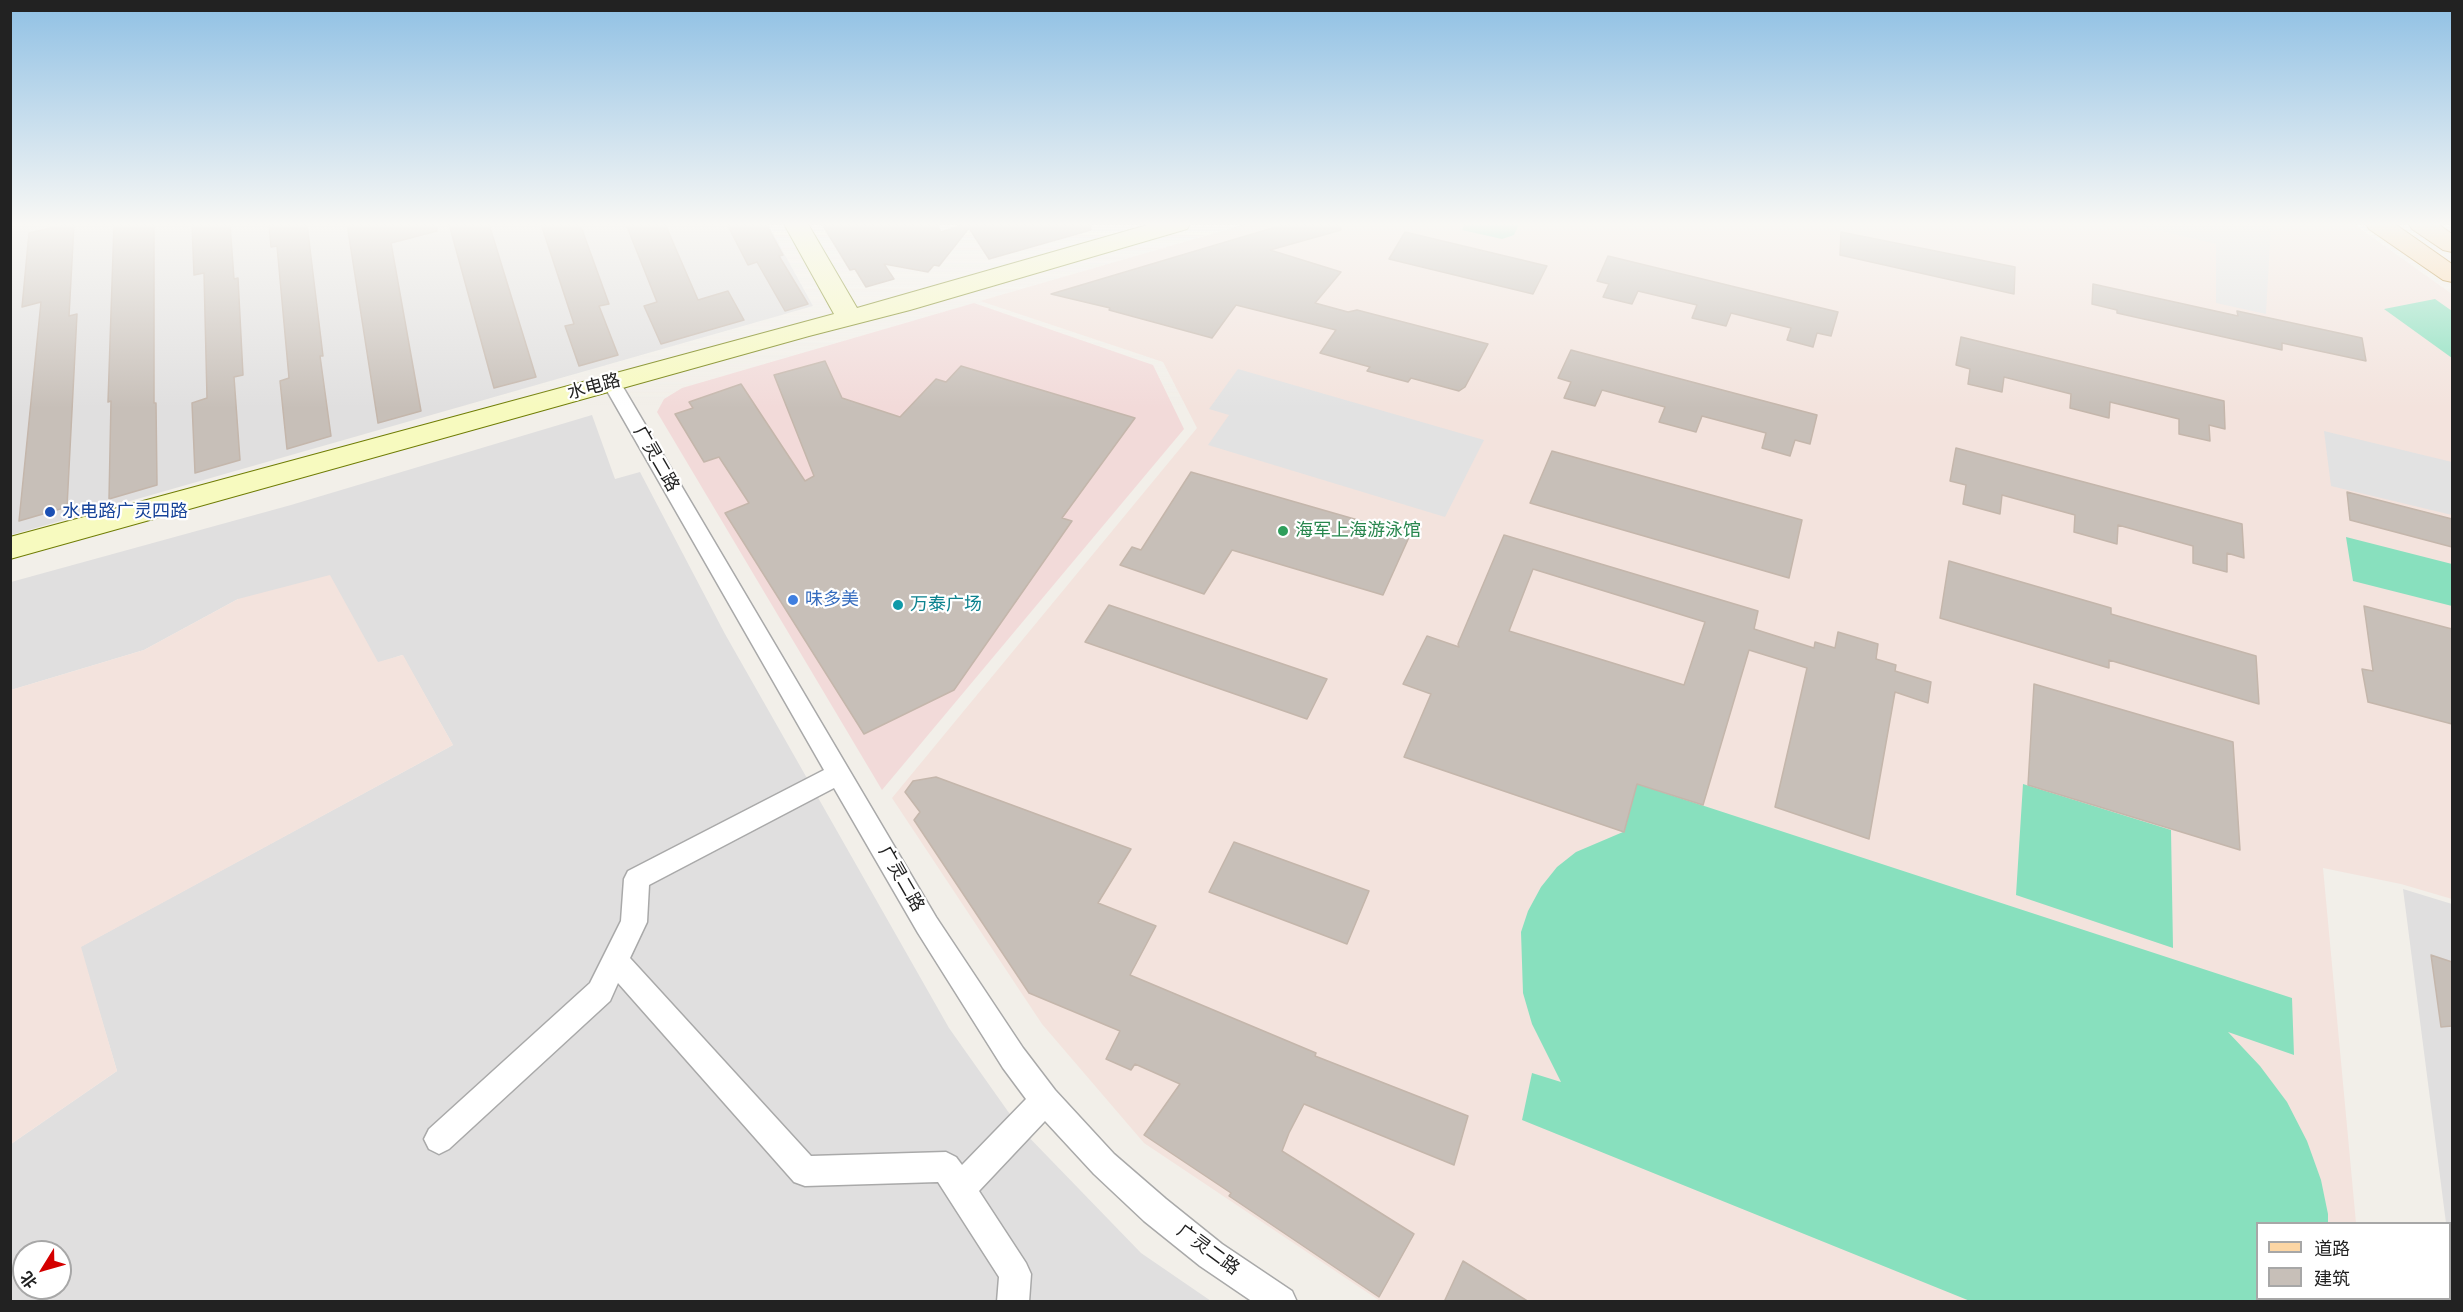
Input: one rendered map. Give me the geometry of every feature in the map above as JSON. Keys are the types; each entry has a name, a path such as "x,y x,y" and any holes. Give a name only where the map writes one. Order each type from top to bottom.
{"main road":[{"path":"831,285 849,317"},
{"name":"水电路","path":"10,548 961,285"}],"street":[{"name":"广灵二路","path":"611,382 839,774 980,1009 1045,1100 1104,1164 1155,1210 1211,1255 1281,1302"},
{"path":"438,1139 600,992 634,922 637,879 839,774"},
{"path":"615,960 805,1171 946,1167 1015,1274 1013,1302"},
{"path":"960,1189 1045,1100"}],"shaded area":[{"path":"10,285 802,285 813,306 11,535"},
{"path":"1034,285 2440,285 2452,294 2452,899 2401,884 2323,868 2356,1222 2256,1222 2256,1300 2364,1301 1380,1301 1144,1143 1042,1024 892,798 1197,428 1163,362 980,301"},
{"path":"2216,285 2268,285 2266,314 2216,303"},
{"name":"万泰广场","path":"974,303 1153,365 1184,429 882,790 657,412 664,399 682,388"},
{"path":"1238,369 1484,440 1445,517 1208,445 1229,415 1209,409"},
{"path":"592,415 615,479 640,472 725,634 949,1028 1019,1127 1141,1253 1211,1301 11,1301 11,1144 117,1071 80,947 453,745 402,655 378,663 238,599 144,650 11,690 11,582 291,505"},
{"path":"2324,431 2452,462 2452,515 2331,486"},
{"path":"330,575 378,662 403,655 453,745 81,947 117,1071 11,1144 11,690 144,650 238,599"},
{"path":"2403,889 2452,904 2452,1273 2451,1222 2446,1222"}],"green space":[{"path":"2435,299 2452,311 2452,358 2384,309"},
{"path":"2346,537 2452,564 2452,606 2353,581"},
{"path":"1637,784 2292,998 2294,1055 2228,1032 2260,1066 2287,1102 2307,1141 2321,1180 2328,1214 2328,1222 2256,1222 2256,1300 2316,1300 2315,1302 1970,1301 1522,1120 1532,1073 1561,1082 1532,1024 1523,993 1521,932 1528,911 1541,887 1557,867 1576,852 1623,832"},
{"path":"2023,784 2171,830 2173,948 2016,895"}],"building":[{"path":"24,285 71,285 69,316 77,314 67,507 19,521 41,302 22,307"},
{"path":"112,285 154,285 157,485 109,499 111,401 108,402"},
{"path":"204,285 238,285 243,375 234,377 240,460 195,473 192,403 207,398"},
{"path":"281,285 314,285 323,356 320,356 331,436 287,449 280,381 289,378"},
{"path":"357,285 399,285 421,411 378,423"},
{"path":"466,285 508,285 536,377 494,388"},
{"path":"561,285 602,285 609,304 599,306 618,355 579,366 565,326 574,324"},
{"path":"650,285 692,285 698,300 728,291 744,320 661,344 644,306 657,302"},
{"path":"770,285 797,285 808,304 785,311"},
{"path":"1080,285 1330,285 1315,303 1348,312 1357,310 1488,344 1465,387 1459,391 1411,378 1408,382 1367,371 1370,367 1320,353 1336,330 1236,305 1212,338 1109,310 1110,308 1051,294"},
{"path":"1497,285 1537,285 1533,294"},
{"path":"1608,285 1728,285 1838,312 1831,336 1817,333 1813,347 1787,340 1791,328 1731,313 1726,326 1692,318 1697,305 1638,291 1632,304 1603,297"},
{"path":"1975,285 2014,285 2014,294"},
{"path":"2093,285 2099,285 2238,316 2237,311 2362,338 2366,361 2282,343 2282,350 2117,313 2117,310 2092,304"},
{"path":"1961,337 2224,401 2225,429 2209,425 2210,441 2179,434 2179,419 2110,402 2109,418 2070,408 2071,394 2004,377 2002,392 1968,384 1970,369 1956,365"},
{"path":"1571,350 1817,415 1810,444 1795,440 1790,456 1762,448 1766,433 1702,416 1696,432 1659,422 1665,407 1602,390 1595,406 1564,398 1571,382 1558,378"},
{"name":"万泰广场","path":"825,361 842,398 900,417 936,379 946,382 961,366 1135,418 1062,518 1072,521 954,690 864,734 725,513 749,503 719,457 704,462 675,414 693,408 689,402 741,384 805,481 814,476 774,375"},
{"path":"1956,448 2242,524 2244,558 2227,553 2227,572 2193,563 2193,546 2118,525 2117,544 2074,532 2075,515 2002,495 2000,514 1963,504 1966,485 1950,481"},
{"path":"1552,451 1802,520 1789,578 1530,503"},
{"name":"海军上海游泳馆","path":"1191,472 1410,535 1383,595 1232,550 1204,594 1120,565 1132,547 1141,550"},
{"path":"2347,492 2452,519 2452,547 2350,520"},
{"path":"1504,535 1758,611 1754,629 1814,648 1815,642 1835,648 1838,632 1878,644 1876,659 1896,665 1895,671 1931,682 1928,703 1895,692 1869,839 1775,807 1807,668 1749,650 1703,805 1637,784 1624,832 1404,757 1431,694 1403,684 1427,636 1459,647 1458,644","holes":["1533,569 1705,622 1684,685 1509,631"]},
{"path":"1949,561 2111,608 2111,614 2256,656 2259,704 2109,660 2109,668 1940,618"},
{"path":"1109,605 1327,679 1307,719 1085,642"},
{"path":"2364,606 2452,629 2452,724 2368,702 2362,669 2373,671"},
{"path":"2034,684 2233,742 2240,850 2028,785"},
{"path":"936,777 1131,849 1098,903 1156,926 1130,975 1316,1053 1315,1056 1468,1116 1454,1165 1304,1104 1289,1133 1282,1151 1414,1234 1379,1297 1229,1196 1231,1193 1144,1135 1180,1084 1135,1064 1131,1070 1106,1059 1120,1031 1029,993 914,820 920,812 905,792 913,781"},
{"path":"1234,842 1369,891 1347,944 1209,892"},
{"path":"2431,955 2452,962 2452,1026 2441,1027"},
{"path":"1463,1261 1529,1302 1444,1302"}],"place":[{"name":"水电路广灵四路","path":"50,512"},
{"name":"海军上海游泳馆","path":"1283,531"},
{"name":"味多美","path":"793,600"},
{"name":"万泰广场","path":"898,605"}]}
